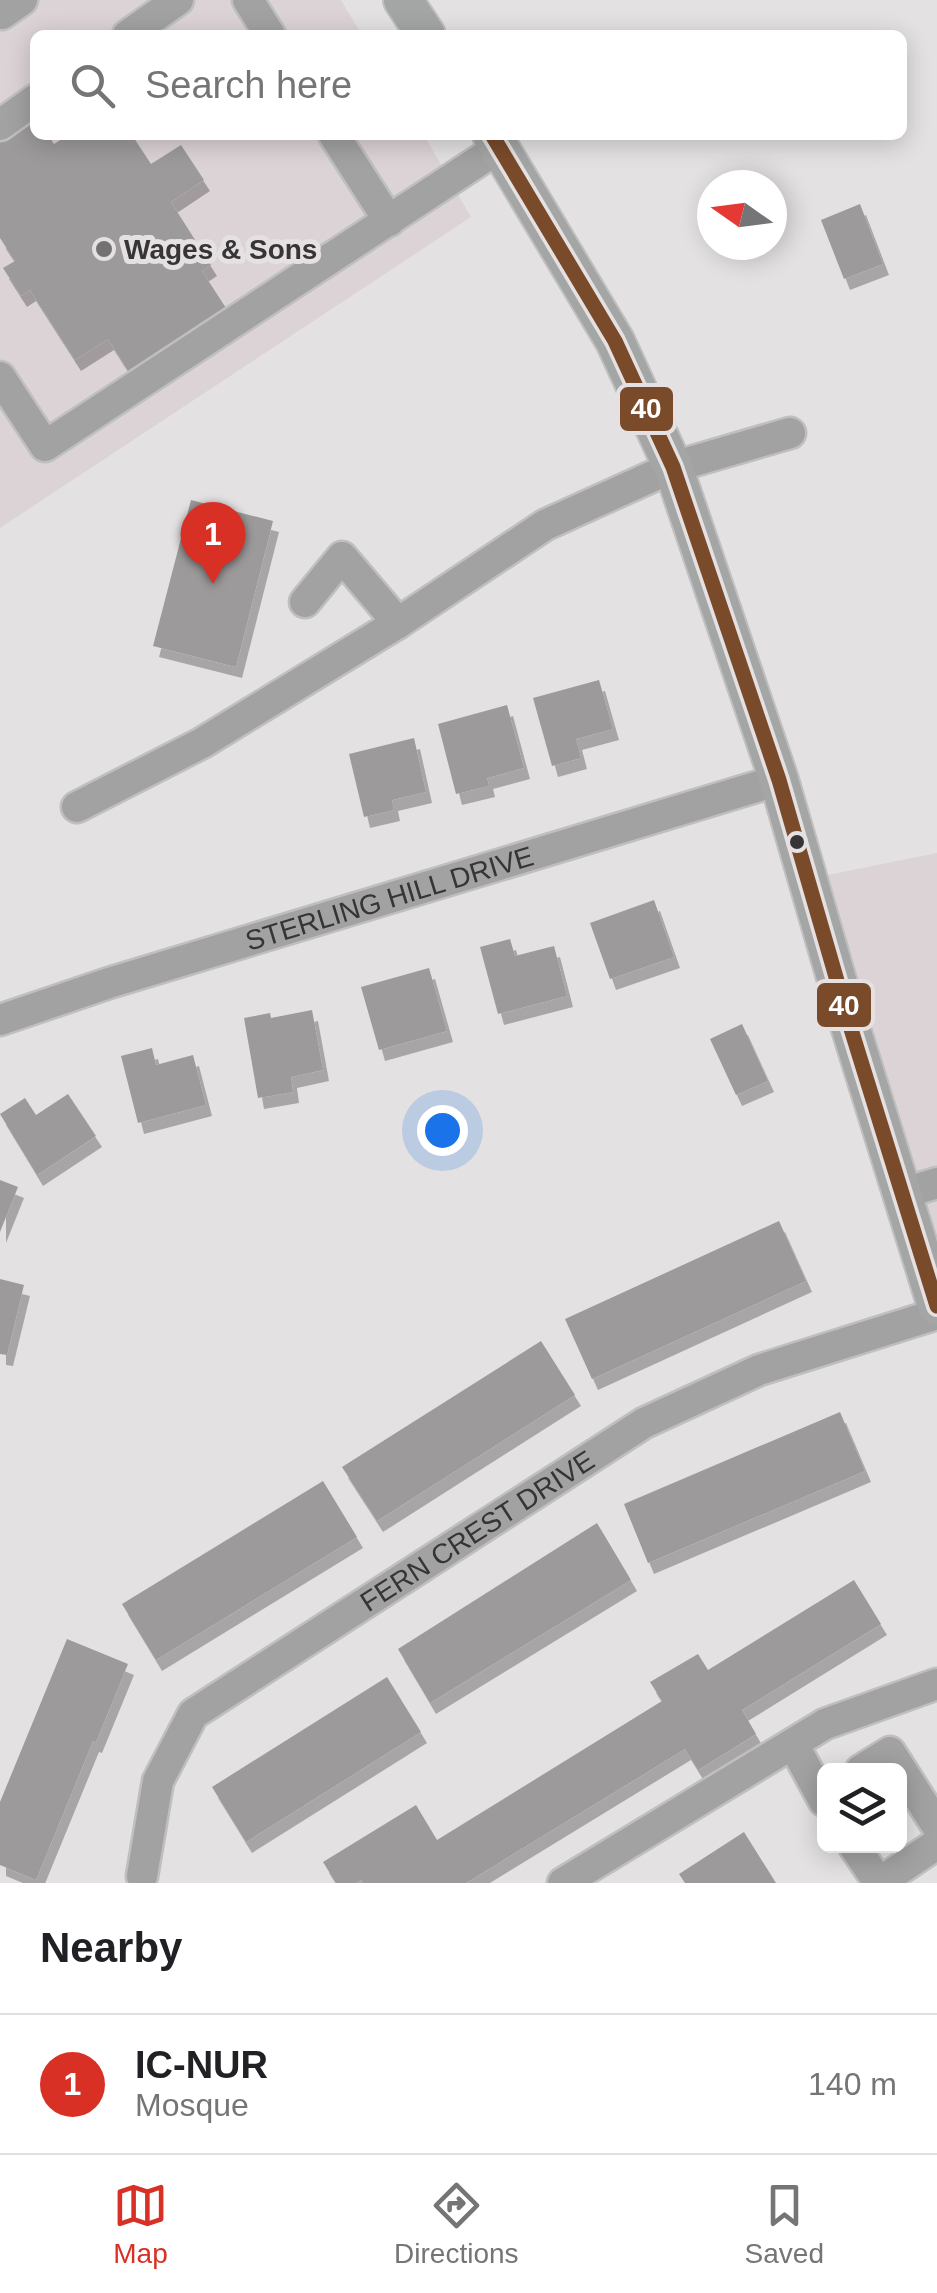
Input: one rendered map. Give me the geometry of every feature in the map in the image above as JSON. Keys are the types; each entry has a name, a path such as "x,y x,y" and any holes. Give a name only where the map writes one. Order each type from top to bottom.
{"main road":[{"path":"404,0 423,30"},
{"path":"496,141 615,341 673,466 779,780 832,965 919,1188 937,1306"}],"street":[{"path":"135,30 178,0"},
{"path":"248,0 267,30"},
{"path":"0,125 30,104"},
{"path":"337,140 389,222"},
{"path":"0,377 46,446 389,222 496,141"},
{"path":"76,807 202,743 398,622 545,525 673,466 790,433"},
{"path":"305,602 342,557 398,622"},
{"name":"STERLING HILL DRIVE","path":"0,1020 109,983 779,780"},
{"name":"FERN CREST DRIVE","path":"142,1876 158,1780 193,1714 644,1423 759,1370 937,1314"},
{"path":"563,1883 825,1724 937,1684"},
{"path":"793,1744 817,1786"},
{"path":"872,1763 890,1752 897,1763"},
{"path":"907,1779 937,1826"},
{"path":"859,1853 879,1883 937,1844"}],"shaded area":[{"path":"0,0 341,0 359,30 30,30 30,140 427,140 471,217 0,528"},
{"path":"937,853 937,1319 803,880"}],"building":[{"name":"Wages & Sons","path":"30,120 30,140 51,140 54,144 60,140 135,140 151,164 181,145 204,180 171,202 211,265 202,271 226,308 129,372 108,339 75,360 30,290 21,296 3,268 15,261 0,238 0,139"},
{"path":"860,204 883,264 844,279 821,220"},
{"path":"191,500 273,521 236,667 153,646"},
{"path":"599,680 613,729 576,739 581,758 552,766 533,698"},
{"path":"507,705 524,768 487,778 489,786 456,794 438,724"},
{"path":"414,738 426,792 392,800 394,810 364,817 349,754"},
{"path":"654,900 674,957 610,979 590,923"},
{"path":"510,939 515,956 554,946 567,996 498,1014 480,947"},
{"path":"429,968 447,1031 379,1050 361,987"},
{"path":"312,1010 323,1070 291,1077 293,1092 258,1098 244,1018 270,1013 271,1018"},
{"path":"742,1024 768,1081 736,1095 710,1039"},
{"path":"152,1048 156,1065 193,1055 206,1105 138,1123 121,1056"},
{"path":"68,1094 96,1136 37,1175 0,1114 25,1098 36,1115"},
{"path":"0,1180 18,1187 0,1232"},
{"path":"779,1221 806,1281 592,1379 565,1319"},
{"path":"0,1279 24,1285 7,1355 0,1354"},
{"path":"541,1341 575,1395 377,1521 342,1467"},
{"path":"840,1412 865,1471 648,1563 624,1504"},
{"path":"323,1481 357,1537 156,1660 122,1604"},
{"path":"597,1523 631,1580 430,1703 398,1649"},
{"path":"854,1580 881,1624 742,1710 756,1734 698,1770 685,1749 466,1883 336,1883 323,1862 416,1805 437,1840 662,1701 650,1682 698,1654 708,1670"},
{"path":"67,1639 128,1664 36,1880 0,1865 0,1802"},
{"path":"387,1677 421,1732 246,1842 212,1787"},
{"path":"744,1832 776,1883 685,1883 679,1874"}],"transit line":[{"name":"40","path":"495,140 615,341 673,467 779,780 937,1306"}],"place":[{"name":"Wages & Sons","path":"104,249"},
{"name":"IC-NUR","path":"213,584"}]}
